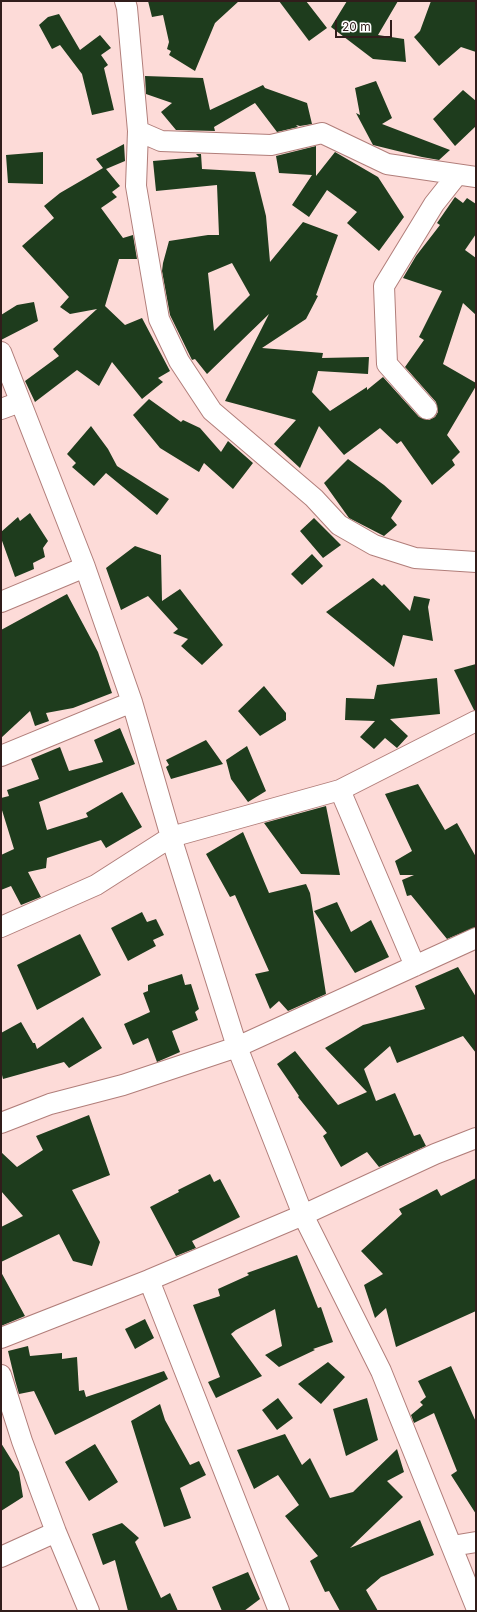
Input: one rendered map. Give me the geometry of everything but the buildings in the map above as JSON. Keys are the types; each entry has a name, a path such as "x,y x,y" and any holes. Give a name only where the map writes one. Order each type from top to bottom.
{"street":[{"path":"125,1 128,8 138,131 136,186 159,319 179,361 212,411 314,498 339,525 374,545 414,558 476,562"},
{"path":"138,131 161,141 271,144 322,133 387,164 476,177"},
{"path":"427,409 387,364 384,286 434,204 457,175"},
{"path":"1,352 85,567 132,702 171,838 237,1047 303,1215 381,1371 476,1607"},
{"path":"1,409 20,402"},
{"path":"1,602 85,567"},
{"path":"1,756 132,702"},
{"path":"1,927 96,885 171,838 340,790 476,721"},
{"path":"340,790 415,966"},
{"path":"1,1123 50,1104 123,1085 237,1047 476,938"},
{"path":"1,1338 149,1280 303,1215 435,1154 476,1138"},
{"path":"149,1280 279,1611"},
{"path":"1,1375 22,1441 56,1532 89,1611"},
{"path":"1,1557 56,1532"},
{"path":"452,1546 476,1542"}]}
